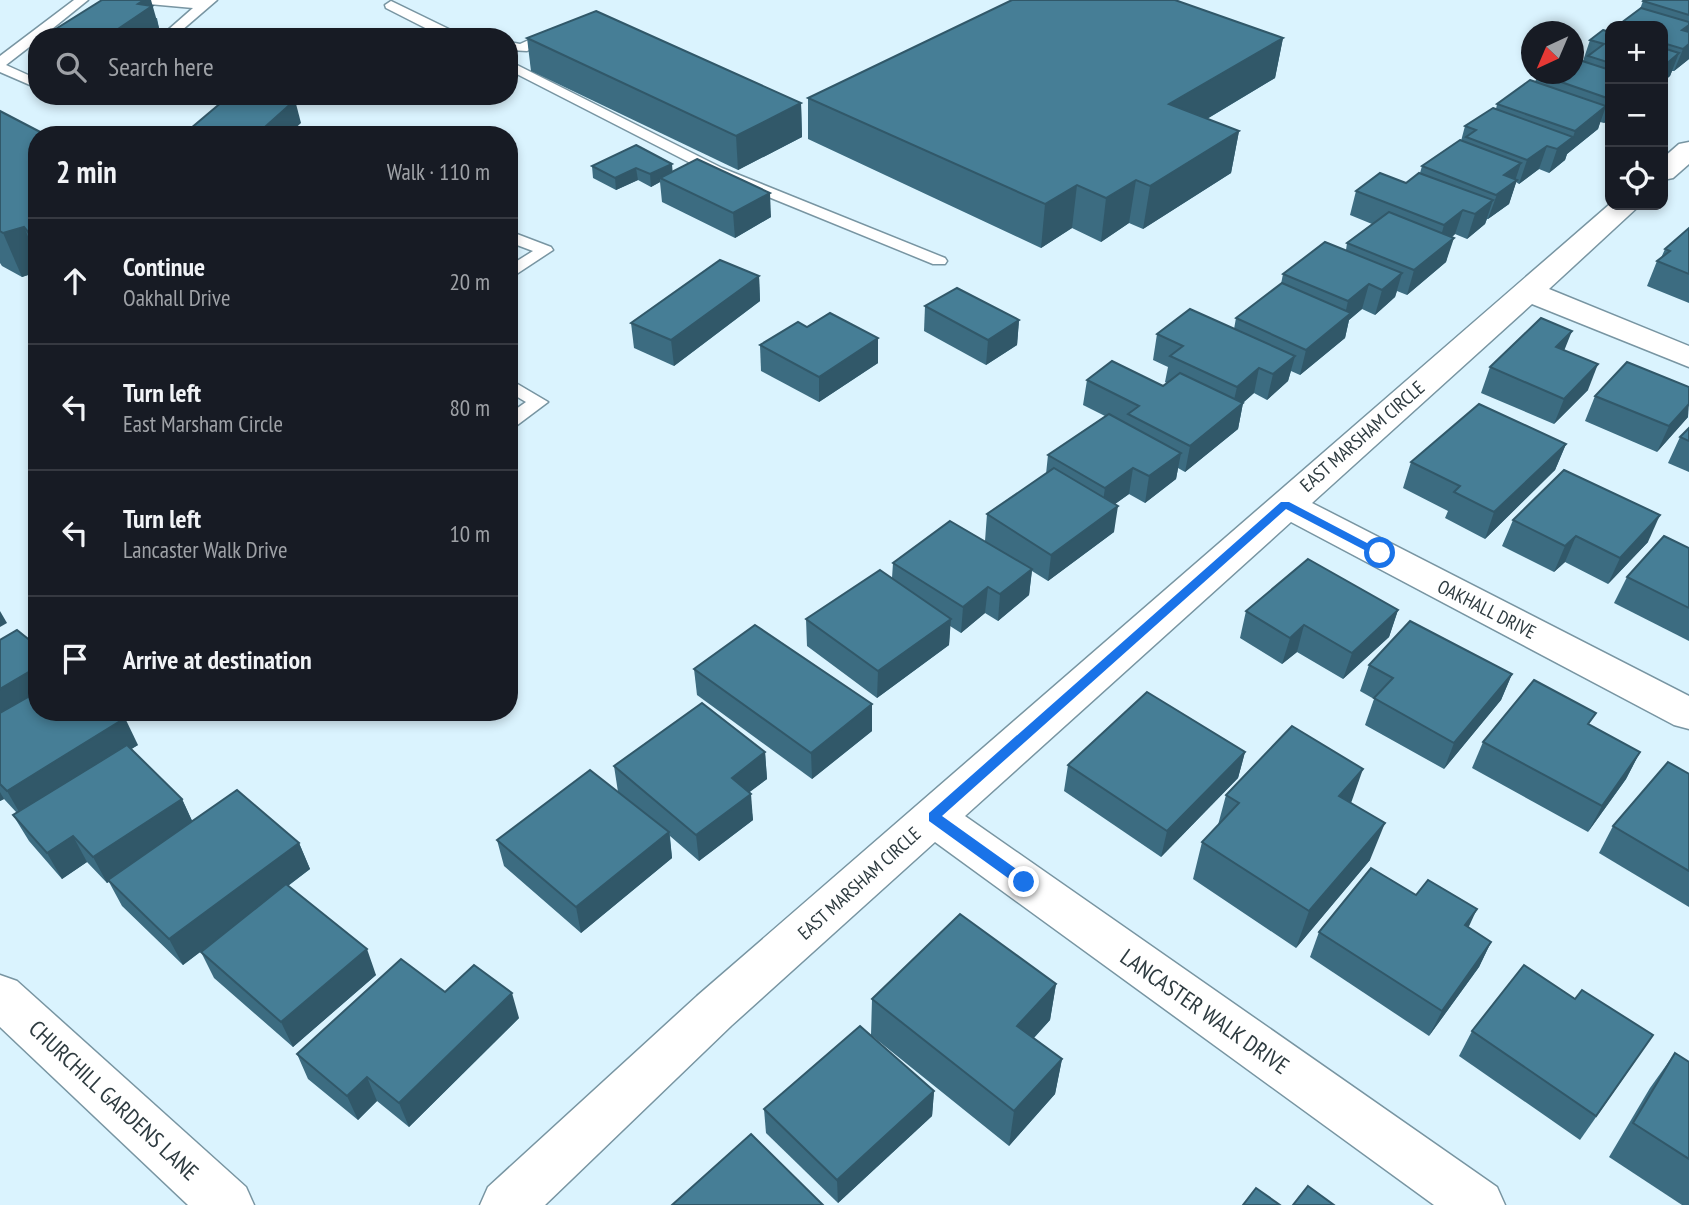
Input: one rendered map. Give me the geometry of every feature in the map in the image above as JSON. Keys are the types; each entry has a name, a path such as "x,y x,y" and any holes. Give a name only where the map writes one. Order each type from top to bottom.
{"street":[{"path":"1668,168 1689,150"},
{"name":"EAST MARSHAM CIRCLE","path":"507,1205 714,1011 1620,210"},
{"path":"1527,291 1689,357"},
{"name":"OAKHALL DRIVE","path":"1285,504 1689,714"},
{"name":"LANCASTER WALK DRIVE","path":"933,817 1478,1205"},
{"name":"CHURCHILL GARDENS LANE","path":"0,996 227,1205"}],"lane":[{"path":"47,28 82,0"},
{"path":"149,0 207,3"},
{"path":"177,28 207,3"},
{"path":"391,5 436,28"},
{"path":"518,47 522,48 572,23"},
{"path":"28,43 0,65 28,79"},
{"path":"518,66 717,171 939,261"},
{"path":"518,240 545,250 518,268"},
{"path":"518,389 539,402 518,416"}],"building":[{"path":"102,0 144,0 138,4 152,6 119,28 57,28"},
{"path":"1012,0 1175,0 1283,38 1169,104 1239,131 1150,186 1136,180 1106,198 1077,185 1045,204 808,98"},
{"path":"1689,0 1689,15 1643,1"},
{"path":"1641,8 1689,22 1682,30 1689,32 1689,44 1683,49 1668,44 1668,21 1624,21"},
{"path":"596,11 801,103 736,136 527,38"},
{"path":"1605,31 1605,61 1588,56 1604,44 1590,40"},
{"path":"1668,50 1679,53 1668,63"},
{"path":"1584,62 1605,68 1605,97 1567,84 1584,84"},
{"path":"1524,84 1542,84 1605,107 1575,131 1497,104"},
{"path":"218,105 289,105 266,126 193,126"},
{"path":"1493,108 1573,137 1557,149 1547,146 1527,160 1466,137 1476,130 1465,126"},
{"path":"0,111 29,126 28,232 24,227 3,233 0,231"},
{"path":"1460,140 1521,163 1504,175 1517,180 1496,195 1422,166"},
{"path":"636,145 672,164 650,174 636,168 615,178 592,166"},
{"path":"697,159 770,193 733,213 660,178"},
{"path":"1380,173 1406,183 1419,173 1493,200 1475,214 1463,210 1444,225 1356,191"},
{"path":"1389,212 1454,238 1414,270 1347,243"},
{"path":"1689,228 1689,274 1657,261 1670,251 1665,249"},
{"path":"1325,242 1402,273 1382,290 1369,284 1348,301 1283,274"},
{"path":"720,260 759,276 671,340 631,323"},
{"path":"1282,283 1351,313 1306,350 1236,318"},
{"path":"957,288 1019,320 988,340 925,306"},
{"path":"1190,309 1295,356 1273,374 1259,368 1237,387 1170,356 1183,346 1157,334"},
{"path":"830,313 878,338 819,377 760,345 798,322 807,327"},
{"path":"1541,318 1572,331 1556,347 1598,364 1564,399 1490,367"},
{"path":"1112,361 1163,386 1180,373 1243,403 1190,446 1128,414 1139,406 1087,380"},
{"path":"1627,362 1689,387 1689,404 1669,426 1595,396"},
{"path":"1479,404 1566,444 1494,512 1454,492 1460,486 1411,462"},
{"path":"1109,414 1181,453 1149,476 1133,468 1105,488 1048,455"},
{"path":"1689,428 1689,441 1680,437"},
{"path":"1054,468 1118,506 1051,555 987,514"},
{"path":"1564,470 1660,515 1620,558 1576,536 1565,546 1513,520"},
{"path":"950,521 1032,569 1000,594 988,587 963,607 893,563"},
{"path":"1664,536 1689,548 1689,608 1627,577"},
{"path":"1308,559 1398,610 1352,653 1304,625 1290,638 1246,611"},
{"path":"880,570 951,619 878,671 806,619"},
{"path":"1410,621 1512,674 1454,743 1374,698 1393,678 1369,665"},
{"path":"755,625 872,704 811,753 694,669"},
{"path":"17,630 28,639 28,672 0,689 0,640"},
{"path":"1534,680 1596,713 1588,724 1640,752 1602,806 1483,742"},
{"path":"1147,692 1245,752 1167,831 1068,765"},
{"path":"28,697 28,721 120,721 7,791 0,784 0,713"},
{"path":"702,703 765,752 732,778 751,794 696,835 614,766"},
{"path":"1292,726 1363,769 1339,796 1385,823 1309,911 1202,842 1239,803 1226,795"},
{"path":"127,745 182,799 93,857 73,836 47,853 13,815"},
{"path":"1668,762 1689,774 1689,871 1613,826"},
{"path":"590,770 669,832 576,907 497,840"},
{"path":"237,790 299,843 169,939 108,880"},
{"path":"1371,868 1416,895 1428,880 1477,909 1465,925 1491,942 1442,1011 1319,932"},
{"path":"286,884 367,949 281,1022 201,952"},
{"path":"960,914 1056,984 1017,1026 1062,1059 1014,1111 872,999"},
{"path":"401,959 445,992 474,965 512,993 399,1103 367,1077 347,1096 297,1054"},
{"path":"1524,965 1575,999 1582,990 1653,1035 1596,1116 1472,1031"},
{"path":"860,1026 934,1091 837,1180 764,1109"},
{"path":"1675,1053 1689,1062 1689,1159 1633,1123"},
{"path":"751,1134 823,1205 672,1205"},
{"path":"1308,1186 1334,1205 1293,1205"},
{"path":"1256,1188 1280,1205 1243,1205"}],"route":[{"path":"1024,882 933,817 1285,504 1380,553"}]}
